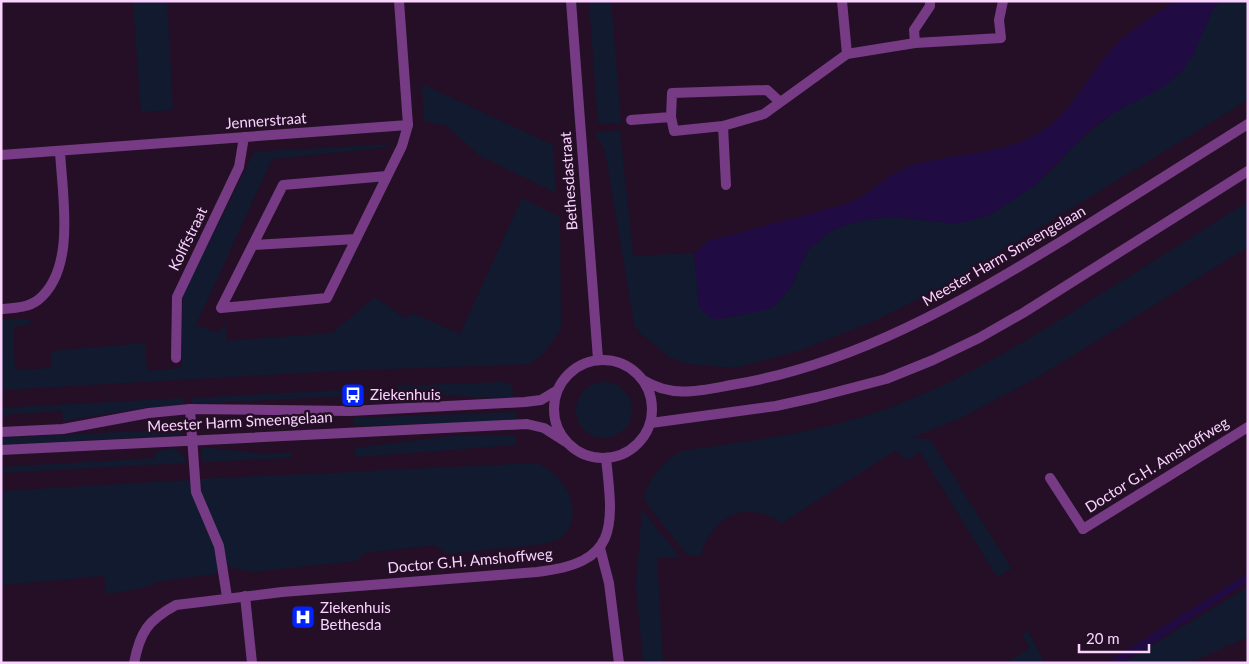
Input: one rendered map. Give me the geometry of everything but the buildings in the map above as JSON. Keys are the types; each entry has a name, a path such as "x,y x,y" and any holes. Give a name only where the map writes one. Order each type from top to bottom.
{"street":[{"path":"387,176 283,185 221,308 327,298 402,146 408,125 399,1"},
{"name":"Bethesdastraat","path":"571,1 598,359"},
{"path":"842,1 847,54"},
{"path":"915,43 914,30 930,6 930,1"},
{"path":"780,102 766,90 672,93 671,117 674,131 723,126 764,114 847,54 915,43 1001,38 999,20 1003,1"},
{"path":"632,120 671,117"},
{"name":"Meester Harm Smeengelaan","path":"643,380 661,390 671,392 718,388 801,370 886,338 936,315 990,285 1248,124"},
{"name":"Jennerstraat","path":"1,155 408,125"},
{"path":"723,126 726,185"},
{"name":"Kolffstraat","path":"176,358 177,297 239,167 244,137"},
{"path":"1,309 23,307 37,301 54,277 62,260 64,241 60,150"},
{"path":"651,423 776,406 817,397 886,379 933,360 979,338 1023,313 1248,170"},
{"path":"253,244 356,239"},
{"path":"598,359 615,360 631,368 643,380 652,400 651,423 644,436 634,448 621,455 606,458 591,457 577,452 558,431 554,418 553,404 556,391 566,376 580,364 598,359"},
{"name":"Meester Harm Smeengelaan","path":"1,432 63,429 149,413 190,409 350,411 525,402 541,400 556,391"},
{"path":"190,409 196,492 219,546 227,597"},
{"name":"Meester Harm Smeengelaan","path":"1,450 527,424 544,428 566,442"},
{"name":"Doctor G.H. Amshoffweg","path":"1050,478 1083,529 1248,427"},
{"path":"606,458 610,489 608,521 606,535 600,548 609,583 619,663"},
{"name":"Doctor G.H. Amshoffweg","path":"134,663 138,643 145,627 161,613 176,605 227,597 552,570 587,560 600,548"},
{"path":"245,596 252,663"}],"shaded area":[{"path":"133,1 167,1 173,110 141,112"},
{"path":"589,1 611,1 621,123 598,124"},
{"path":"1176,1 1221,1 1213,9 1193,56 1182,71 1165,86 1112,114 1092,128 1033,187 990,215 957,224 895,217 871,219 848,224 828,233 808,250 791,287 776,305 765,310 720,319 710,318 699,307 694,253 708,241 846,204 862,196 891,175 908,167 943,158 997,149 1031,137 1046,128 1065,111 1116,44 1141,24"},
{"path":"1221,1 1248,1 1248,100 943,287 874,321 801,350 735,368 688,364 669,357 640,333 634,324 605,151 595,133 620,130 633,256 694,253 699,307 720,319 765,310 776,305 791,287 808,250 828,233 848,224 871,219 895,217 957,224 990,215 1033,187 1056,166 1072,147 1112,114 1206,25 1213,9"},
{"path":"422,84 553,145 556,193 480,156 447,126 424,121"},
{"path":"391,144 381,148 272,159 196,325 219,333 225,321 227,341 332,333 375,297 406,319 412,313 460,334 522,198 560,217 561,329 545,352 530,364 336,371 1,390 1,320 30,319 31,324 13,327 15,370 52,368 52,351 145,343 147,371 181,368 183,295 254,152"},
{"path":"1248,202 1248,247 1038,377 961,418 910,438 930,439 1012,569 997,577 920,452 906,460 896,450 782,523 756,512 732,515 722,521 714,530 706,541 701,555 688,556 644,500 649,485 657,472 668,460 681,451 788,435 840,423 892,407 944,385 994,359 1043,330"},
{"path":"504,382 512,385 513,397 398,394 397,386"},
{"path":"599,382 609,382 624,390 630,399 632,410 630,421 624,430 609,438 599,438 588,433 581,426 576,415 576,405 581,394 588,387"},
{"path":"345,390 345,396 192,404 191,398"},
{"path":"184,398 184,405 144,408 63,421 62,411 1,415 1,408"},
{"path":"515,412 516,421 354,426 353,418"},
{"path":"179,429 182,435 1,445 1,438"},
{"path":"516,435 516,445 356,457 355,448 451,436"},
{"path":"204,447 263,454 292,452 291,458 202,462 201,450"},
{"path":"174,448 181,452 187,463 1,473 1,467 156,458 156,451"},
{"path":"535,463 545,467 554,474 568,493 572,504 573,515 570,526 563,536 554,541 545,544 447,554 435,545 364,553 356,561 251,572 227,566 199,491 199,479"},
{"path":"191,480 218,557 217,574 161,581 139,589 106,594 104,576 1,585 1,491"},
{"path":"642,510 680,557 657,558 663,663 643,663 636,585"},
{"path":"1248,573 1248,582 1122,663 1106,663"},
{"path":"1248,587 1248,637 1189,663 1123,663"},
{"path":"1028,631 1045,663 1007,663 1030,648 1022,634"}],"place":[{"name":"Ziekenhuis","path":"353,395"},
{"name":"Ziekenhuis Bethesda","path":"303,617"}]}
